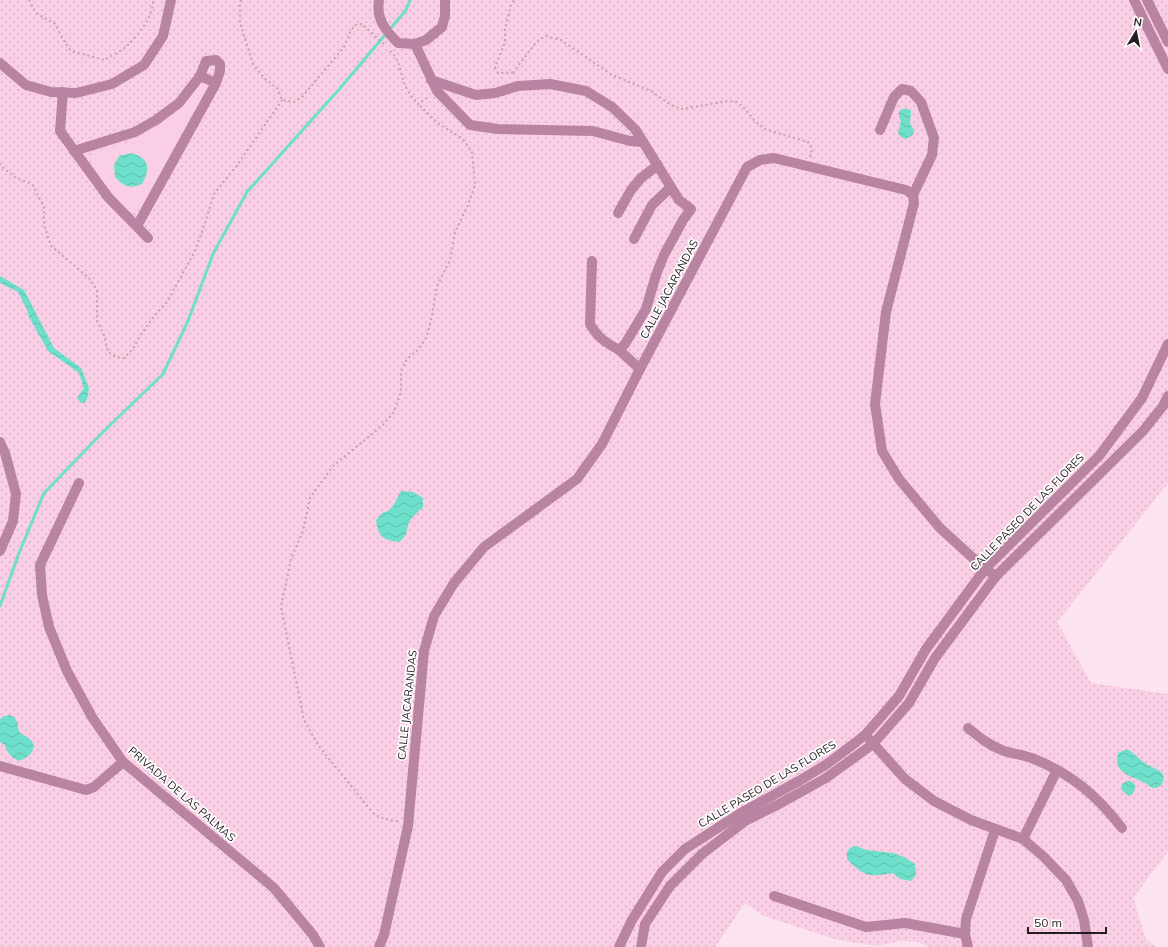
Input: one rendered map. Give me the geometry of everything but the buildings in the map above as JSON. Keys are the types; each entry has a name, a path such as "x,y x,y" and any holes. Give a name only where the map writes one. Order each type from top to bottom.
{"street":[{"path":"0,63 26,85 51,92 76,92 112,84 144,65 163,36 171,0"},
{"path":"379,0 378,10 381,22 388,33 398,43 415,44 426,40 442,27 445,16 445,0"},
{"path":"1134,0 1168,69"},
{"path":"1147,0 1168,42"},
{"path":"415,44 437,91 470,125 498,129 592,131 630,141 643,142"},
{"path":"74,151 135,132 156,120 179,103 200,76 206,61 216,60 220,64 220,71 216,83 136,226"},
{"path":"200,76 216,83"},
{"path":"431,80 476,94 495,93 518,86 550,84 586,91 612,107 635,129 679,200 691,210 683,220 664,255 656,275 646,309 626,344 619,350"},
{"path":"880,130 894,96 902,89 911,91 921,102 934,138 932,155 913,195 914,203 886,312 875,404 882,451 899,478 940,528 985,569 996,576"},
{"path":"63,92 60,131 108,197 148,238"},
{"name":"CALLE JACARANDAS","path":"380,947 384,935 408,822 424,651 434,616 454,583 484,547 577,478 602,444 747,167 760,160 774,158 906,190 913,195"},
{"path":"618,213 631,190 641,178 658,165"},
{"path":"634,239 652,205 671,188"},
{"path":"592,261 590,324 602,341 619,350 640,369"},
{"name":"CALLE PASEO DE LAS FLORES","path":"619,947 632,920 662,872 685,849 741,813 827,764 866,734 899,696 926,649 985,569 1099,456 1142,398 1168,344"},
{"name":"CALLE PASEO DE LAS FLORES","path":"641,947 646,924 670,886 702,854 745,821 826,778 873,744 909,703 935,658 996,576 1143,431 1164,406 1168,396"},
{"path":"0,442 5,453 16,494 13,521 0,551"},
{"name":"PRIVADA DE LAS PALMAS","path":"79,483 40,565 42,595 49,627 66,671 92,717 123,762 274,888 313,935 320,947"},
{"path":"968,728 985,741 1004,751 1034,759 1072,778 1088,790 1106,808 1122,828"},
{"path":"866,734 873,744 905,779 934,800 971,820 1023,839 1044,857 1066,880 1078,901 1084,920 1088,947"},
{"path":"0,766 86,790 94,787 123,762"},
{"path":"1023,839 1057,770"},
{"path":"968,947 965,934 966,919 995,830"},
{"path":"774,896 866,928 905,923 965,934"}],"path":[{"path":"29,0 36,13 55,24 71,51 105,60 128,45 145,25 153,5 153,0"},
{"path":"241,0 240,23 253,64 264,78 278,89 282,100"},
{"path":"514,0 510,5 505,28 504,42 495,67 498,72 513,73 537,41 546,36 561,40 612,75 651,91 671,105 682,108 728,101 737,102 765,129 808,142 812,146 808,166"},
{"path":"282,100 294,102 302,97 344,47 351,30 357,24 362,24 396,56 405,86 410,95 439,124 463,139 472,152 475,186 456,232 450,260 436,286 432,315 427,336 420,349 407,359 401,371 401,390 394,412 383,425 333,466 310,498 303,531 291,559 280,606 304,720 318,745 373,813 378,817 408,822"},
{"path":"418,104 437,91"},
{"path":"0,163 1,166 16,178 32,184 44,207 44,225 51,246 89,278 97,290 97,321 104,335 108,352 116,357 124,358 134,349 140,336 151,320 168,302 195,251 214,194 238,164 282,100"}],"shaded area":[{"path":"0,0 1168,0 1168,483 1057,622 1091,683 1168,694 1168,851 1133,898 1146,939 1156,947 928,947 919,942 899,941 877,946 838,940 764,916 745,903 715,947 0,947"},
{"path":"207,83 207,89 142,207 136,211 129,211 122,205 91,165 91,157 96,151 112,148 132,141 154,129 173,115 202,84"}],"water":[{"path":"906,108 911,111 910,124 914,133 905,139 898,133 901,121 899,111"},
{"path":"131,153 137,155 145,161 147,164 147,173 142,184 130,187 121,183 115,177 114,165 119,156"},
{"path":"0,276 24,290 54,348 81,368 89,388 85,403 81,403 77,398 84,388 79,373 48,351 29,317 18,292 0,283"},
{"path":"401,491 413,492 423,498 423,507 411,519 405,536 399,542 389,540 382,536 378,530 376,520 382,513 388,511 393,506"},
{"path":"10,715 15,718 21,734 31,740 34,748 29,755 19,761 10,754 5,745 0,742 0,719 4,716"},
{"path":"1127,749 1146,764 1162,773 1164,778 1160,786 1156,788 1151,787 1129,776 1120,769 1117,760 1118,753"},
{"path":"1127,781 1131,781 1135,785 1134,791 1130,796 1121,789 1122,784"},
{"path":"856,846 866,850 893,853 904,857 915,864 916,875 911,881 900,879 893,873 870,875 863,873 847,859 847,852 851,847"}],"waterway":[{"path":"0,606 19,553 44,493 104,431 163,374 188,321 213,254 247,192 342,86 406,10 410,0"}]}
